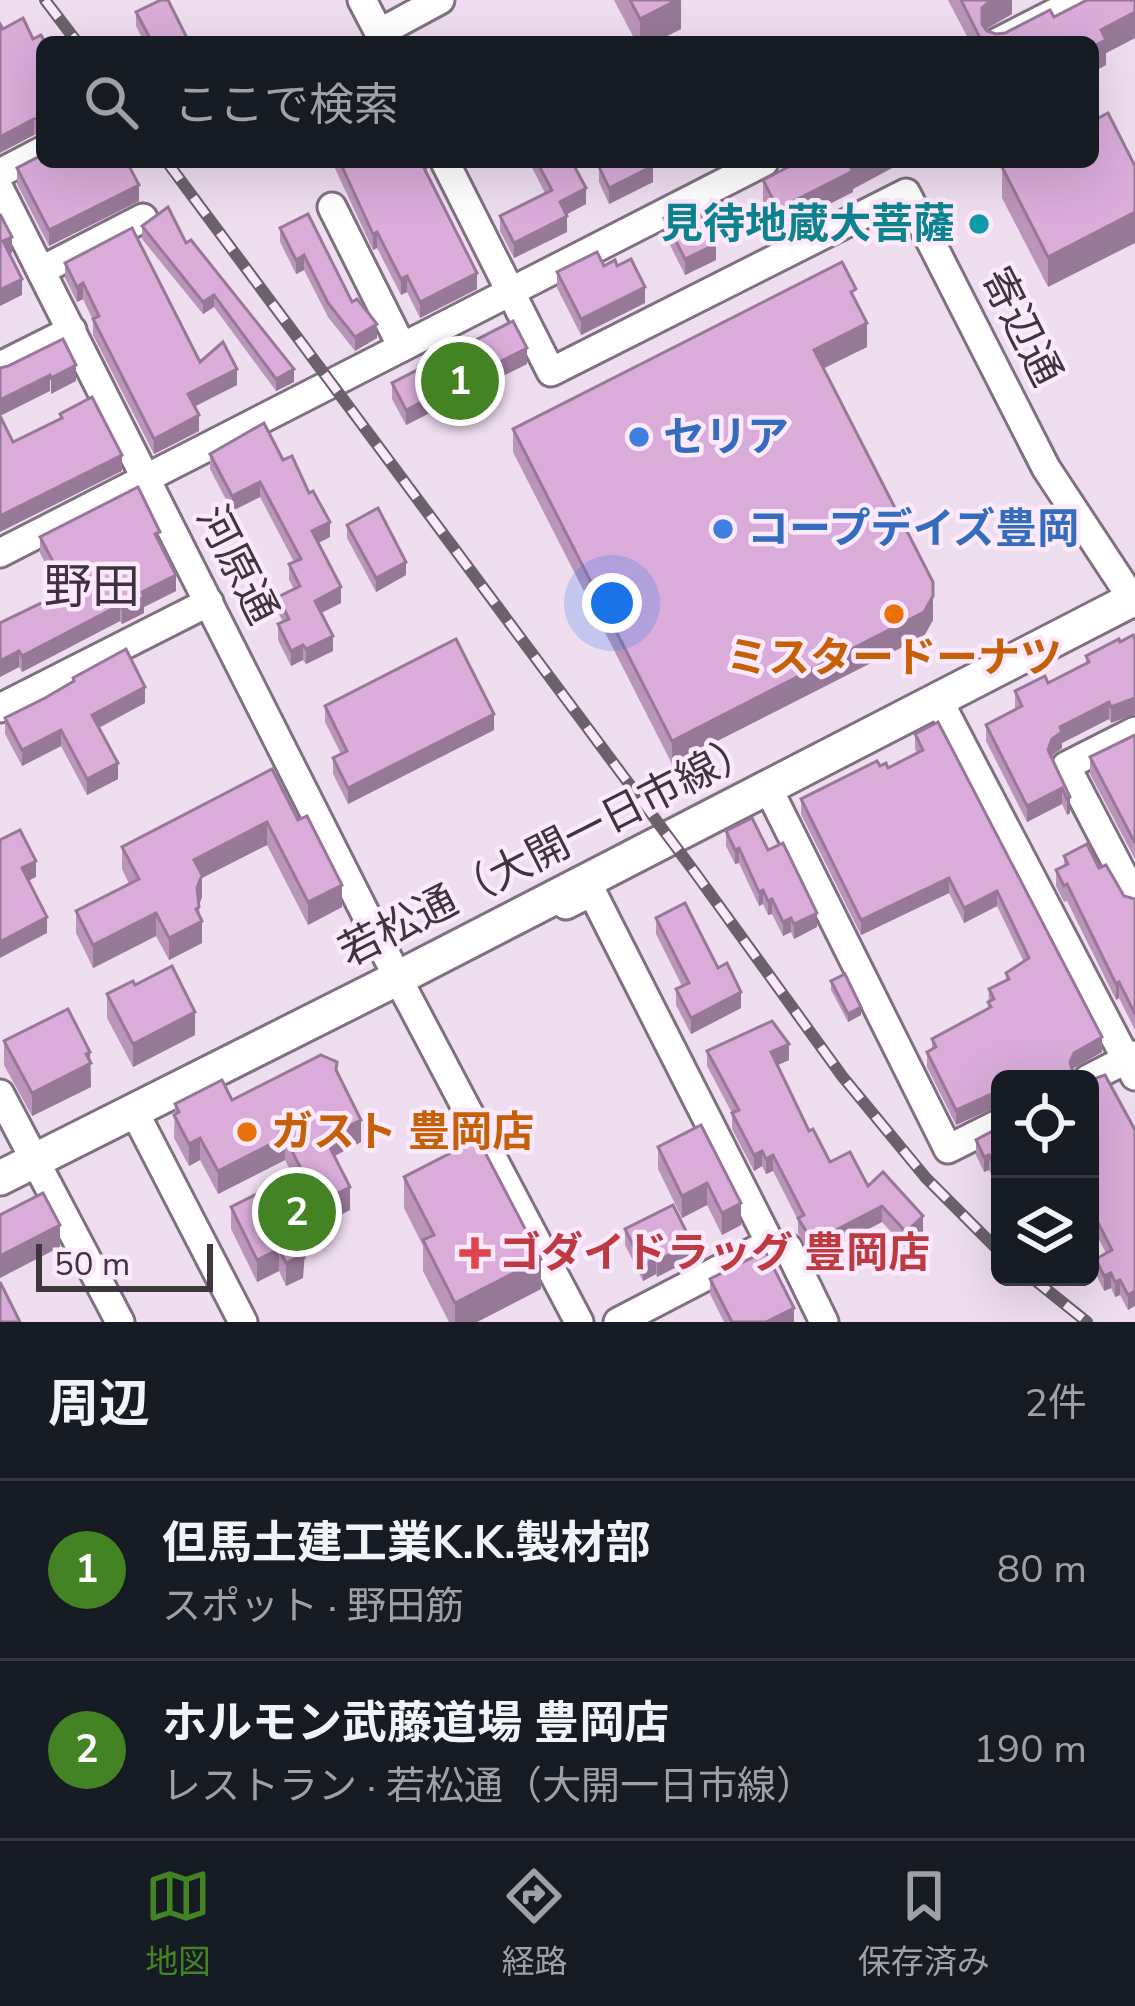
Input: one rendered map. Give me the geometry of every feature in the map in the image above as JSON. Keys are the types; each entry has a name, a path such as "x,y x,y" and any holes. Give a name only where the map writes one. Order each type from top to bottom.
{"street":[{"path":"362,0 380,36"},
{"path":"384,36 440,0"},
{"path":"1010,36 1080,0"},
{"path":"0,173 36,154"},
{"path":"448,168 511,292"},
{"path":"0,553 752,168"},
{"name":"河原通","path":"0,192 401,985 579,1322"},
{"name":"寄辺通","path":"511,292 551,372 907,193 1046,468 1134,600"},
{"path":"332,207 402,346"},
{"path":"43,270 143,218"},
{"path":"0,366 72,330"},
{"name":"若松通（大開一日市線）","path":"0,1178 401,985 768,788 1134,600"},
{"path":"0,708 209,602"},
{"path":"938,699 1132,1064 1099,1075"},
{"path":"1135,731 1066,766 1135,898"},
{"path":"768,788 949,1149 991,1128"},
{"path":"401,985 592,892 770,1244"},
{"path":"0,1094 120,1322"},
{"path":"134,1111 243,1322"},
{"path":"618,1322 770,1244 788,1248 824,1322"}],"building":[{"path":"168,0 186,36 149,36 136,12"},
{"path":"630,0 677,0 640,19"},
{"path":"961,0 991,0 982,8 982,24 996,34 1050,10 1054,17 1087,0 1135,0 1135,12 1101,30 1106,40 1099,43 1099,36 979,36"},
{"path":"23,18 36,38 36,119 0,137 0,24 3,29"},
{"path":"1108,113 1135,166 1135,212 1048,257 1003,168 1099,168 1099,118"},
{"path":"36,158 36,168 130,168 139,185 49,230 17,168"},
{"path":"343,168 424,168 477,273 420,302 407,276 401,279 377,232 373,234"},
{"path":"540,168 575,168 586,188 560,202 567,216 514,243 500,216 552,190"},
{"path":"599,168 649,168 609,188"},
{"path":"786,168 853,171 778,209 763,180"},
{"path":"695,202 716,244 685,259 664,218"},
{"path":"168,207 186,243 191,240 294,369 276,379 214,295 203,302 142,226"},
{"path":"0,214 12,237 3,241 22,279 0,290"},
{"path":"308,214 352,302 357,299 377,324 355,337 328,303 304,255 296,260 280,228"},
{"path":"132,228 200,362 223,342 237,369 188,394 199,415 154,439 93,319 99,316 83,283 77,287 65,263"},
{"path":"597,252 604,266 631,259 645,287 581,319 557,272"},
{"name":"コープデイズ豊岡","path":"842,262 867,323 814,350 933,582 933,596 924,612 672,741 513,429"},
{"path":"513,321 527,348 406,410 392,383"},
{"path":"63,339 76,365 0,400 0,368"},
{"path":"92,397 122,455 0,516 0,416 13,442"},
{"path":"264,423 283,460 292,456 309,493 313,491 330,522 312,531 341,587 315,601 333,636 306,649 303,645 291,651 278,624 289,619 278,597 300,586 289,564 301,559 260,482 232,496 210,454"},
{"path":"138,487 176,575 122,608 22,656 19,651 0,661 0,623 68,590 40,537"},
{"path":"378,508 406,562 376,578 347,525"},
{"path":"1133,635 1135,698 1111,707 1109,702 1060,727 1062,732 1048,750 1070,797 1062,788 1027,806 986,725 1022,706 1015,691 1045,676 1048,683 1089,662 1086,656"},
{"path":"456,639 494,714 348,788 333,758 347,751 325,706"},
{"path":"126,649 145,687 92,715 118,763 87,779 61,730 22,750 5,718"},
{"path":"938,722 1102,1037 1074,1053 1072,1070 991,1070 991,1094 956,1110 927,1052 936,1047 932,1039 991,1007 988,1002 994,999 989,989 1009,979 1006,973 1029,958 997,891 964,908 949,878 861,920 801,799 877,761 888,768 923,750 915,734"},
{"path":"1135,735 1135,843 1090,757"},
{"path":"272,769 298,820 307,816 342,885 308,902 267,822 194,860 202,875 196,909 202,921 169,938 156,913 93,945 76,911 139,879 122,847"},
{"path":"752,818 768,850 783,843 817,913 794,924 791,918 783,922 772,899 768,901 763,890 759,892 726,831"},
{"path":"20,830 36,861 22,868 47,917 0,942 0,840"},
{"path":"1087,844 1099,868 1106,865 1124,896 1135,899 1135,1014 1056,870 1068,864 1064,856"},
{"path":"685,903 718,968 727,963 741,992 691,1018 676,989 689,983 656,918"},
{"path":"172,966 195,1012 133,1044 107,994"},
{"path":"845,974 861,1007 848,1014 831,981"},
{"path":"68,1009 91,1063 32,1093 4,1041"},
{"path":"772,1021 789,1044 771,1052 809,1131 813,1129 830,1162 850,1152 868,1186 883,1172 923,1216 906,1232 882,1206 813,1242 798,1218 804,1215 773,1155 766,1159 762,1151 754,1155 732,1113 739,1110 707,1051"},
{"path":"321,1055 337,1062 336,1070 361,1120 325,1138 350,1187 295,1215 306,1237 296,1241 303,1255 286,1263 279,1249 257,1260 231,1207 302,1171 285,1137 218,1171 200,1138 189,1144 174,1115 179,1112 175,1104 222,1080 232,1100"},
{"path":"1105,1075 1135,1130 1135,1291 1128,1295 1120,1280 1115,1282 1111,1273 1104,1276 1099,1265 1099,1257 1112,1250 1099,1225 1099,1077"},
{"path":"701,1125 741,1203 722,1213 707,1183 682,1196 658,1147"},
{"path":"991,1132 991,1159 984,1157 976,1140"},
{"path":"478,1139 541,1259 455,1303 423,1240 434,1235 404,1177"},
{"path":"43,1193 60,1225 0,1256 0,1215"},
{"path":"673,1205 692,1243 643,1265 625,1229"},
{"path":"765,1251 794,1308 766,1322 732,1322 710,1279"},
{"path":"0,1282 20,1322 0,1322"}],"railway":[{"path":"45,0 72,36"},
{"path":"171,168 842,1076 926,1178 991,1243"},
{"path":"1042,1286 1087,1322"}],"place":[{"name":"見待地蔵大菩薩","path":"979,224"},
{"name":"但馬土建工業K.K.製材部","path":"460,381"},
{"name":"セリア","path":"639,437"},
{"name":"コープデイズ豊岡","path":"723,529"},
{"name":"ミスタードーナツ","path":"894,614"},
{"name":"ガスト 豊岡店","path":"247,1132"},
{"name":"ホルモン武藤道場 豊岡店","path":"297,1212"},
{"name":"ゴダイドラッグ 豊岡店","path":"475,1253"}],"district":[{"name":"野田","path":"92,587"}]}
